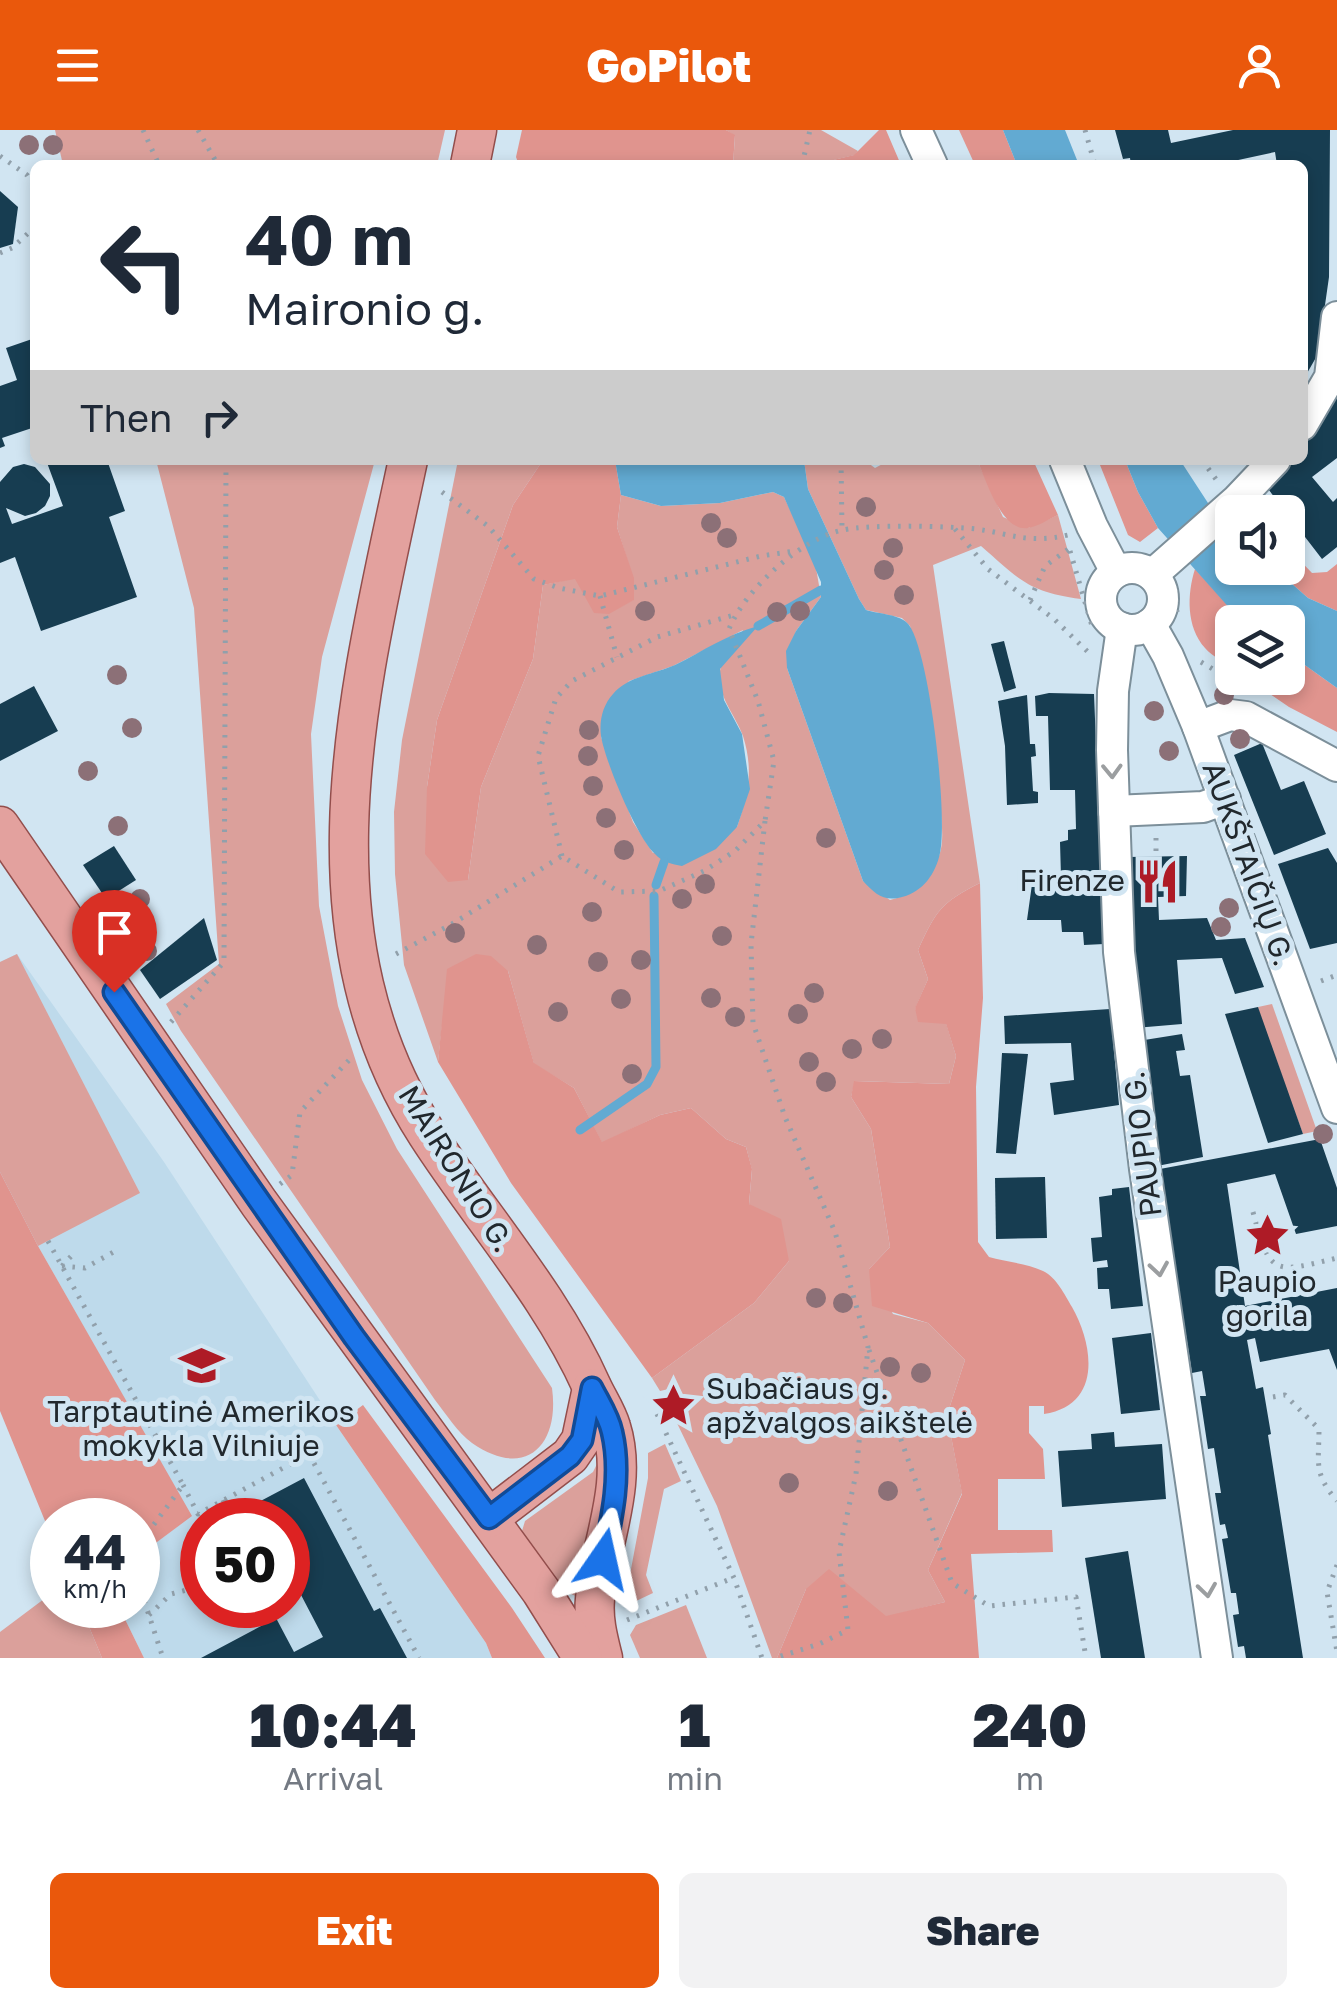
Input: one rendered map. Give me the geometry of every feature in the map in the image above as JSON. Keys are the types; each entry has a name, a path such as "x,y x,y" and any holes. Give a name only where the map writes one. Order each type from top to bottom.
{"main road":[{"path":"471,160 477,130"},
{"name":"MAIRONIO G.","path":"407,465 350,764 350,883 356,940 380,1038 424,1129 562,1328 612,1428 616,1460 611,1522 594,1618 609,1641"},
{"path":"0,826 269,1218 541,1591 582,1658"},
{"path":"489,1518 570,1456 582,1440 592,1388"}],"street":[{"path":"916,130 930,160"},
{"path":"1308,415 1330,377 1337,317"},
{"path":"1067,465 1116,572 1162,566"},
{"path":"1136,626 1162,604 1162,566 1231,494 1269,465"},
{"name":"AUKŠTAIČIŲ G.","path":"1116,572 1104,588 1102,607 1106,616 1136,626 1168,656 1198,727 1337,1108"},
{"name":"PAUPIO G.","path":"1136,626 1113,691 1119,952 1144,1169 1218,1658"},
{"path":"1198,727 1230,716 1246,717 1337,766"},
{"path":"1114,812 1203,807 1224,799"}],"path":[{"path":"143,130 156,160"},
{"path":"198,130 215,160"},
{"path":"803,160 810,130"},
{"path":"1085,130 1094,160"},
{"path":"0,156 30,180"},
{"path":"0,252 12,248 30,232"},
{"path":"169,1026 224,962 226,465"},
{"path":"841,465 842,530"},
{"path":"1206,465 1231,494"},
{"path":"442,492 488,526 534,579 600,596 762,556 798,551"},
{"path":"956,529 988,569 1054,619 1084,653 1099,659"},
{"path":"1066,536 1016,539 978,530 842,530 798,551 765,579 734,615 728,629 742,655 774,760 751,944 754,1023 784,1117 835,1232 868,1347 952,1582 989,1606 1076,1597 1086,1658"},
{"path":"1030,600 1045,566 1070,548"},
{"path":"600,596 617,658"},
{"path":"734,615 657,637 572,681 556,698 538,756 562,856 619,892 659,891 704,871 735,851 765,820"},
{"path":"396,954 562,856"},
{"path":"292,1175 300,1112"},
{"path":"1253,1212 1264,1253 1272,1262 1290,1269 1337,1258"},
{"path":"48,1241 190,1498"},
{"path":"62,1266 76,1250"},
{"path":"62,1266 85,1268 117,1250"},
{"path":"775,1658 820,1644 848,1630 839,1552 856,1474 868,1347"},
{"path":"1272,1397 1286,1395 1319,1429 1316,1467 1323,1484 1337,1500"},
{"path":"657,1414 734,1578 762,1658"},
{"path":"226,1498 306,1451 419,1658"},
{"path":"160,1516 183,1485"},
{"path":"1337,1565 1327,1592 1337,1652"},
{"path":"609,1641 734,1578"},
{"path":"153,1628 162,1658"}],"shaded area":[{"path":"55,130 445,130 438,160 62,160"},
{"path":"522,130 726,130 735,135 733,160 516,157"},
{"path":"726,130 821,130 858,151 834,160 733,160 735,136"},
{"path":"879,130 886,130 899,160 833,160 854,155"},
{"path":"959,130 1003,130 1015,160 973,160"},
{"path":"157,465 374,465 322,657 311,734 319,906 338,1006 362,1080 397,1149 552,1388 553,1409 544,1441 523,1457 491,1454 472,1443 452,1423 166,1004 219,964 194,608"},
{"path":"457,465 540,465 513,505 437,720 427,787 468,880 481,787 533,659 543,585 575,578 609,613 633,600 633,578 617,527 621,495 661,506 720,503 773,492 784,497 815,562 821,597 796,631 787,668 863,881 890,900 926,880 942,843 928,714 910,626 902,618 866,610 808,489 805,465 979,465 1003,517 1028,528 1058,515 1081,599 1048,593 1026,583 981,546 933,565 980,883 956,896 930,926 918,950 928,979 915,1009 946,1023 956,1056 949,1084 855,1081 851,1097 871,1129 890,1247 869,1269 893,1314 928,1323 965,1360 947,1415 962,1493 928,1570 945,1602 886,1617 806,1589 777,1658 772,1658 717,1506 676,1421 685,1414 686,1397 673,1388 660,1391 652,1378 754,1303 789,1261 749,1204 752,1170 746,1147 726,1139 691,1108 660,1115 602,1143 574,1088 534,1064 508,971 442,1026 438,1062 404,965 395,874 394,812 402,740","holes":["743,630 723,661 720,680 724,697 743,736 749,771 737,827 653,853 633,822 601,737 629,681 673,666"]},
{"path":"540,465 616,465 621,495 617,527 634,578 634,600 609,614 594,613 575,579 543,585 533,659 481,787 468,880 448,882 425,854 427,787 437,720 513,505"},
{"path":"979,465 1035,465 1058,515 1039,525 1018,527 996,503"},
{"path":"1100,465 1127,465 1158,528 1140,542 1128,535"},
{"path":"1337,564 1337,611 1308,598 1293,585 1305,585 1305,566 1312,573 1327,572"},
{"path":"1195,569 1228,605 1215,605 1215,656 1194,630 1191,589"},
{"path":"1305,665 1337,688 1337,732 1272,695 1305,695"},
{"path":"980,883 983,998 976,1087 978,1242 989,1257 1037,1268 1052,1277 1079,1322 1088,1356 1088,1372 1076,1399 1044,1414 1044,1406 1029,1406 1029,1433 1043,1449 1045,1479 998,1479 998,1530 1052,1530 1053,1552 971,1554 979,1658 777,1658 806,1589 829,1569 886,1616 945,1602 928,1570 962,1494 947,1415 965,1360 928,1323 872,1306 869,1269 890,1247 871,1129 851,1097 854,1081 949,1084 956,1056 946,1024 918,1022 915,1008 928,979 918,950 941,909"},
{"name":"Tarptautinė Amerikos mokykla Vilniuje","path":"17,954 164,1162 336,1425 486,1643 492,1658 144,1658 129,1628 160,1628 160,1540 180,1524 180,1628 310,1628 310,1498 181,1498 0,1172 0,962"},
{"path":"17,954 140,1193 38,1246 0,1172 0,962"},
{"path":"476,954 491,956 508,971 534,1063 574,1088 602,1142 660,1115 691,1108 726,1139 746,1147 752,1169 749,1204 781,1219 789,1261 754,1303 652,1378 511,1183 438,1062 447,969"},
{"path":"1272,1004 1317,1131 1303,1134 1261,1022 1258,1007"},
{"path":"0,1172 182,1498 180,1525 160,1540 160,1498 36,1498 0,1411"},
{"path":"363,1405 545,1658 492,1658 486,1643 336,1425"},
{"path":"665,1444 681,1481 664,1489 646,1575 653,1593 634,1602 626,1596 648,1478 648,1453"},
{"path":"601,1456 605,1469 580,1597 554,1580 522,1531 525,1521 593,1472"},
{"path":"686,1605 707,1658 640,1658 630,1635 636,1625"},
{"path":"30,1610 30,1628 90,1628 102,1658 0,1658 0,1632"},
{"path":"90,1628 129,1628 144,1658 102,1658"}],"water":[{"path":"1003,130 1065,130 1077,160 1015,160"},
{"path":"616,465 805,465 808,489 859,599 866,610 895,616 909,625 924,668 935,736 942,834 935,868 916,891 885,898 863,881 787,668 786,651 821,597 821,582 784,497 773,492 720,503 661,506 621,495"},
{"path":"1127,465 1183,465 1215,511 1215,585 1293,585 1308,598 1337,611 1337,688 1305,665 1305,605 1227,605 1158,528"},
{"path":"758,626 720,669 724,700 742,734 750,789 737,827 716,849 682,866 667,862 648,845 615,780 601,736 604,708 626,683"}],"building":[{"path":"1115,130 1168,130 1171,143 1233,130 1330,130 1329,277 1318,354 1308,372 1308,160 1276,160 1275,152 1238,160 1123,159"},
{"path":"0,191 18,207 13,244 0,248"},
{"path":"30,340 30,429 2,438 5,446 0,448 0,386 17,380 6,348"},
{"path":"1337,397 1337,458 1312,477 1333,502 1337,498 1337,547 1322,559 1305,537 1305,495 1273,495 1265,485 1281,465 1308,465 1308,431"},
{"path":"24,464 35,467 50,484 50,496 36,513 25,516 6,508 12,524 63,506 48,465 109,465 125,511 109,517 137,597 41,631 15,557 0,563 0,482 13,467"},
{"path":"1004,641 1016,688 1004,692 991,644"},
{"path":"34,686 58,731 0,761 0,704"},
{"path":"1094,694 1104,944 1084,945 1083,932 1062,932 1061,920 1027,920 1033,877 1061,877 1060,842 1068,840 1068,830 1076,829 1075,790 1050,790 1048,716 1036,716 1035,696"},
{"path":"1027,695 1030,744 1035,744 1036,756 1031,757 1033,791 1038,792 1038,803 1007,805 1005,746 998,701"},
{"path":"1262,743 1281,790 1304,781 1326,834 1274,855 1234,755"},
{"path":"114,846 136,880 106,899 83,865"},
{"path":"1328,848 1337,863 1337,943 1310,949 1278,864"},
{"path":"1187,856 1186,896 1158,897 1159,920 1207,918 1216,940 1245,938 1264,987 1235,994 1222,958 1177,960 1182,1024 1135,1028 1128,857"},
{"path":"204,918 217,960 160,999 140,970"},
{"path":"1258,1007 1303,1134 1268,1143 1225,1014"},
{"path":"1110,1009 1119,1105 1054,1115 1050,1083 1074,1080 1071,1043 1005,1044 1004,1016"},
{"path":"1182,1034 1185,1050 1176,1051 1180,1076 1190,1075 1203,1157 1157,1166 1138,1041"},
{"path":"1002,1053 1028,1054 1016,1154 996,1153"},
{"path":"1320,1139 1337,1188 1337,1226 1296,1234 1275,1174 1227,1184 1245,1306 1337,1288 1337,1370 1329,1349 1260,1362 1255,1338 1247,1340 1256,1389 1263,1387 1303,1658 1246,1658 1244,1646 1238,1647 1233,1615 1239,1614 1236,1593 1231,1593 1222,1539 1228,1538 1225,1524 1220,1525 1215,1493 1221,1493 1214,1448 1208,1449 1200,1396 1206,1396 1202,1371 1192,1373 1160,1169"},
{"path":"1045,1177 1047,1238 996,1239 995,1178"},
{"path":"1129,1187 1143,1306 1111,1309 1109,1289 1098,1289 1097,1268 1108,1267 1107,1260 1093,1262 1091,1238 1102,1237 1099,1197 1112,1195 1112,1189"},
{"path":"1151,1333 1160,1410 1121,1414 1112,1338"},
{"path":"1114,1432 1115,1447 1162,1444 1166,1499 1062,1507 1058,1451 1092,1449 1091,1434"},
{"path":"304,1478 374,1611 380,1608 407,1658 201,1658 257,1628 281,1628 294,1652 323,1637 310,1612 310,1498 266,1498"},
{"path":"1128,1551 1145,1658 1101,1658 1085,1558"}],"waterway":[{"path":"758,626 821,590"},
{"path":"656,885 664,862"},
{"path":"580,1130 647,1084 656,1067 654,896"}],"place":[{"name":"Firenze","path":"1158,881"},
{"name":"Paupio gorila","path":"1267,1235"},
{"name":"Tarptautinė Amerikos mokykla Vilniuje","path":"201,1365"},
{"name":"Subačiaus g. apžvalgos aikštelė","path":"673,1406"}],"route":[{"path":"114,992 354,1337 489,1518 570,1456 582,1440 592,1388 612,1428 616,1460 616,1486 603,1559"}]}
